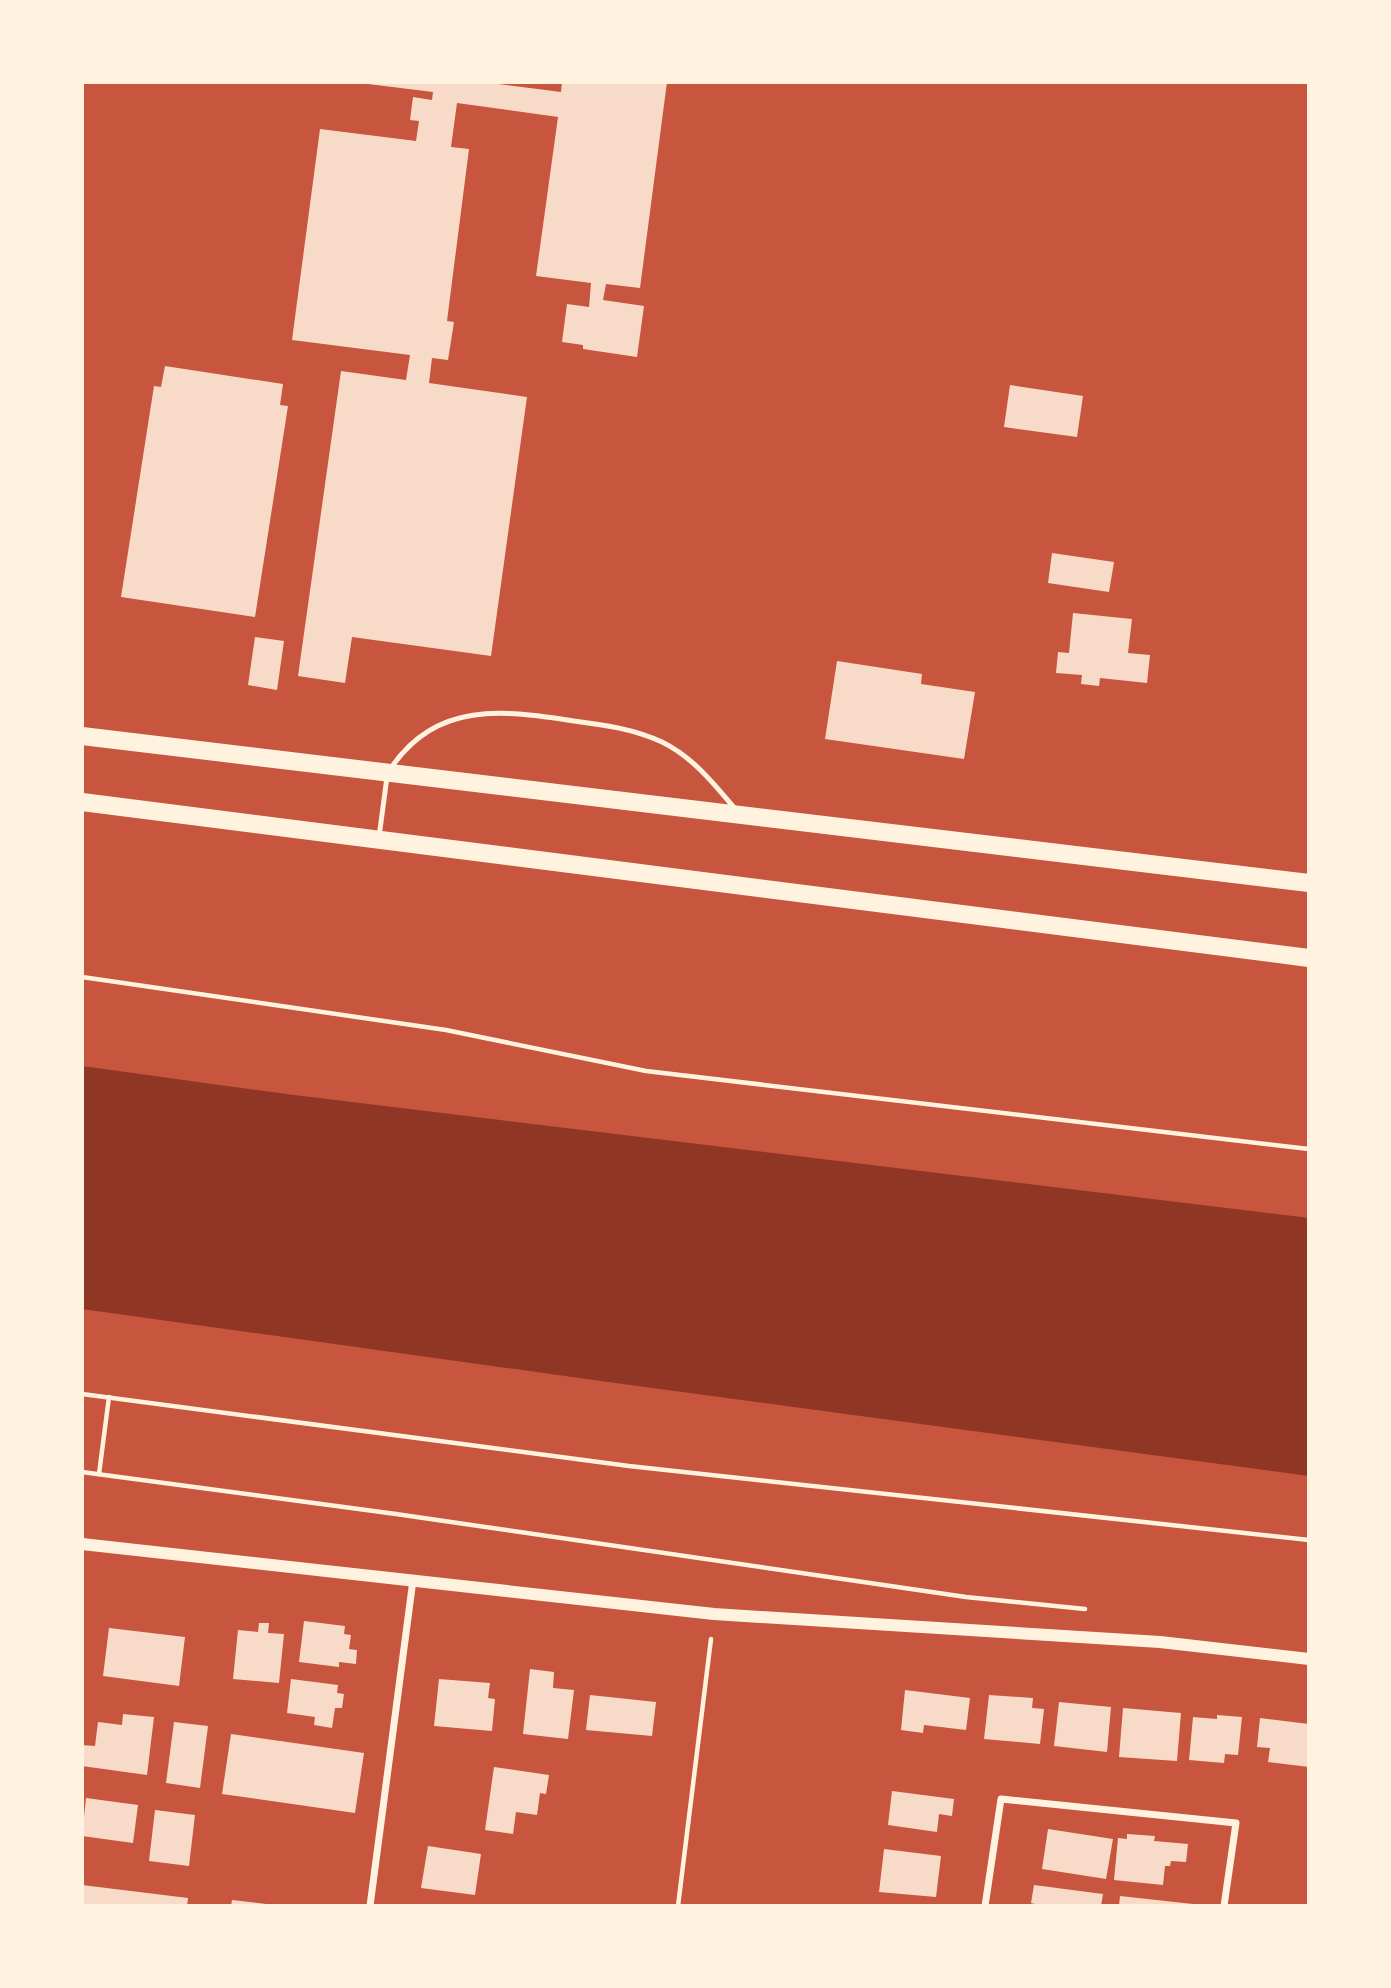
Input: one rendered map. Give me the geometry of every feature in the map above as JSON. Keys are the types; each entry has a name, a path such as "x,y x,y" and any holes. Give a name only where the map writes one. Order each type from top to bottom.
{"main road":[{"path":"82,736 1309,883"},
{"path":"82,802 1309,958"}],"street":[{"path":"82,1544 714,1614 1160,1642 1309,1660"},
{"path":"370,1906 413,1580"},
{"path":"985,1906 1001,1800 1236,1823 1224,1906"}],"lane":[{"path":"379,840 388,773 398,757 421,735 443,723 481,712 540,715 627,729 664,743 695,764 741,816"}],"path":[{"path":"82,977 446,1030 646,1071 1309,1149"},
{"path":"82,1394 629,1466 1309,1540"},
{"path":"99,1474 109,1397"},
{"path":"82,1472 409,1516 966,1597 1090,1610"},
{"path":"678,1906 714,1614"}],"shaded area":[{"path":"82,1066 286,1094 1309,1218 1309,1476 82,1309"}],"building":[{"path":"368,82 483,82 561,92 562,82 667,82 640,288 606,284 603,300 644,306 637,357 583,349 583,345 562,342 567,304 589,307 591,283 536,276 558,117 457,103 451,147 469,149 447,321 454,322 448,360 432,358 429,383 527,397 491,656 352,637 345,683 298,676 341,371 406,380 410,355 292,340 320,129 416,141 419,121 410,120 413,97 432,100 433,92"},
{"path":"165,366 283,384 280,405 288,406 255,617 121,597 154,386 161,387"},
{"path":"1010,385 1083,396 1077,437 1004,427"},
{"path":"1052,553 1114,562 1109,592 1048,583"},
{"path":"1073,613 1132,619 1128,653 1150,655 1147,683 1100,678 1099,686 1081,684 1082,675 1056,673 1058,652 1069,653"},
{"path":"255,637 284,641 277,690 248,685"},
{"path":"837,661 922,674 921,684 975,692 964,759 825,739"},
{"path":"304,1621 345,1626 344,1634 351,1635 349,1649 357,1650 356,1664 339,1662 339,1667 299,1662"},
{"path":"259,1623 269,1623 268,1633 284,1634 279,1683 233,1679 238,1630 258,1632"},
{"path":"109,1628 185,1637 179,1686 103,1676"},
{"path":"530,1669 554,1672 553,1688 574,1690 568,1739 523,1734"},
{"path":"291,1679 338,1685 337,1693 344,1694 342,1708 335,1708 332,1728 314,1725 315,1717 287,1713"},
{"path":"439,1679 490,1683 488,1698 495,1699 492,1731 434,1726"},
{"path":"905,1690 970,1698 966,1730 924,1725 923,1733 901,1730"},
{"path":"590,1695 656,1702 652,1736 586,1730"},
{"path":"989,1695 1033,1698 1032,1708 1044,1709 1040,1744 984,1739"},
{"path":"1059,1702 1111,1707 1107,1752 1054,1746"},
{"path":"1123,1708 1181,1713 1177,1761 1119,1757"},
{"path":"123,1714 154,1717 147,1775 82,1766 82,1745 95,1746 98,1722 122,1725"},
{"path":"1217,1715 1242,1717 1238,1755 1225,1754 1224,1763 1189,1760 1193,1717 1217,1719"},
{"path":"1260,1718 1309,1724 1309,1767 1268,1762 1270,1748 1257,1747"},
{"path":"174,1722 208,1726 200,1788 166,1783"},
{"path":"231,1734 364,1753 355,1813 222,1794"},
{"path":"494,1767 549,1775 546,1794 540,1793 537,1815 516,1812 513,1834 485,1830"},
{"path":"892,1791 954,1799 952,1816 939,1814 937,1832 888,1825"},
{"path":"86,1798 138,1805 133,1843 82,1836"},
{"path":"155,1810 195,1815 189,1866 149,1861"},
{"path":"1048,1829 1113,1839 1106,1879 1042,1869"},
{"path":"1127,1834 1155,1836 1154,1841 1188,1844 1186,1862 1171,1861 1170,1866 1165,1866 1163,1885 1114,1880 1118,1838 1127,1839"},
{"path":"428,1846 481,1854 475,1895 421,1888"},
{"path":"884,1849 941,1856 936,1897 879,1892"},
{"path":"82,1885 188,1898 187,1906 82,1906"},
{"path":"1034,1885 1103,1894 1101,1906 1035,1906 1031,1903"},
{"path":"1120,1896 1193,1904 1119,1906"},
{"path":"232,1900 266,1904 266,1906 231,1906"}]}
